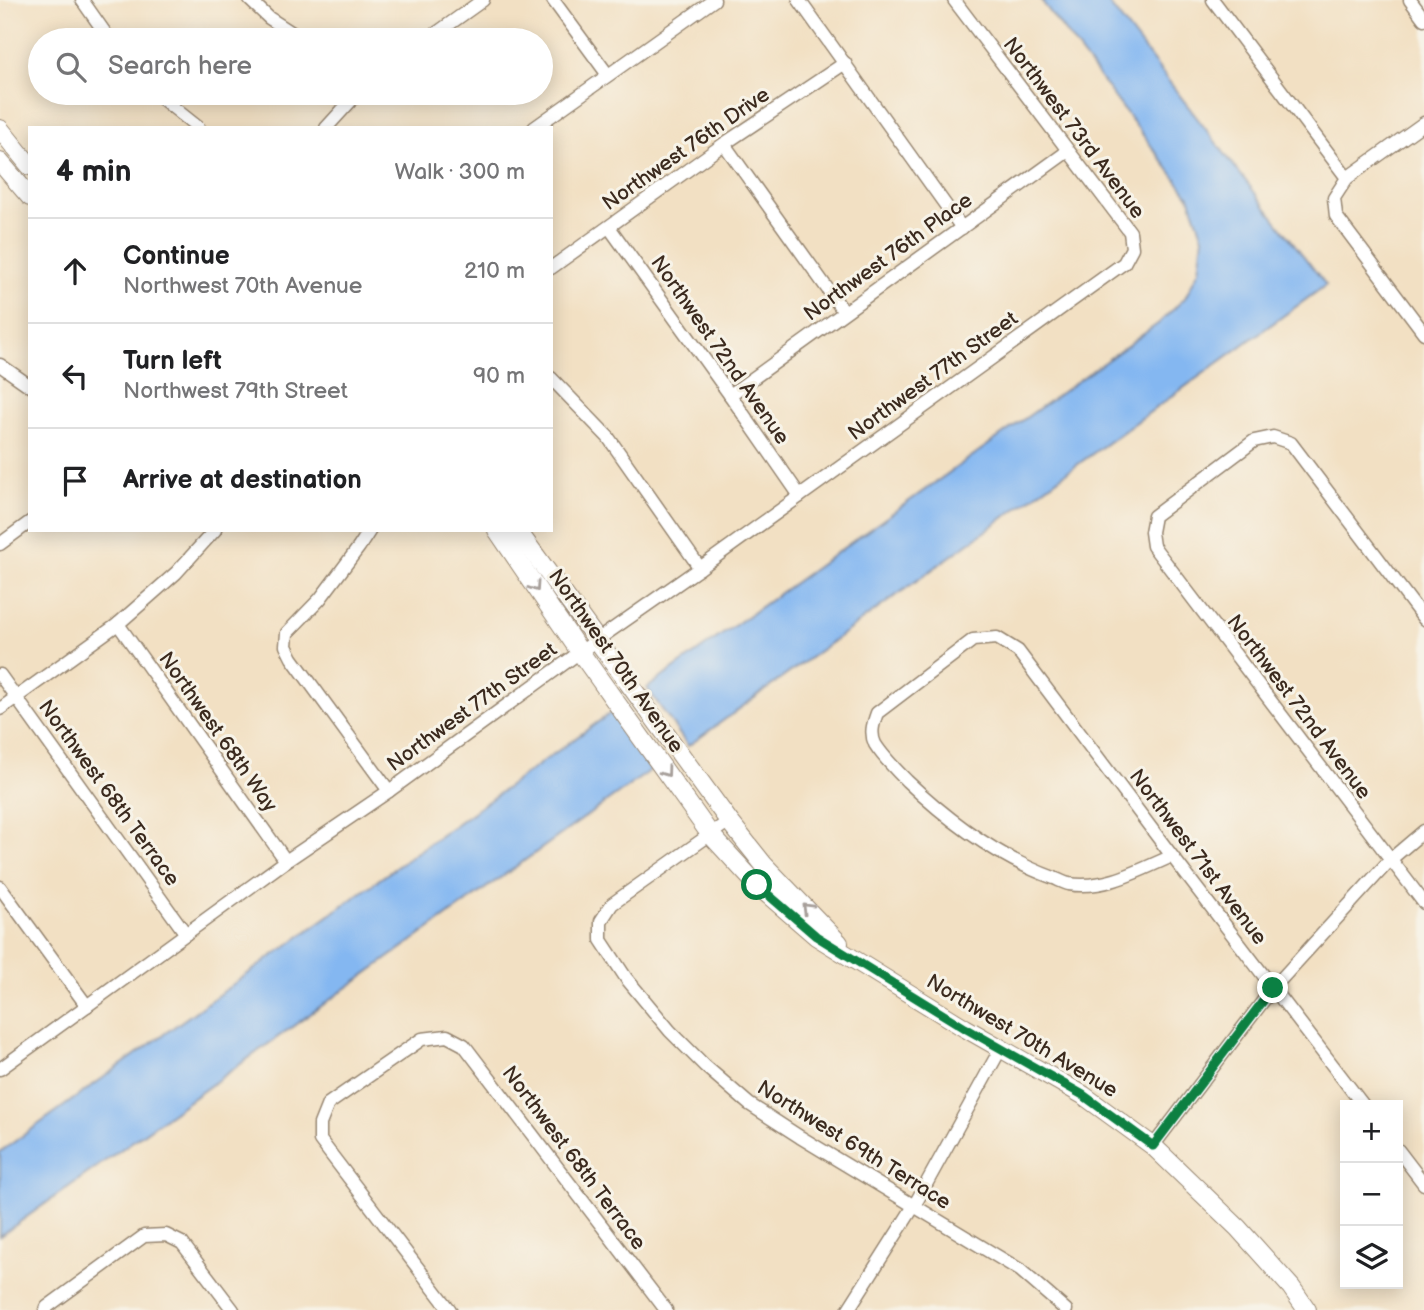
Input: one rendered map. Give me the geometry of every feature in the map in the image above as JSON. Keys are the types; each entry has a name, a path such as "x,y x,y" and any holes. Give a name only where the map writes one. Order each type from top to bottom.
{"street":[{"path":"82,0 102,28"},
{"path":"250,0 284,28"},
{"path":"443,28 483,0"},
{"path":"553,0 608,75"},
{"path":"537,126 714,0"},
{"path":"799,0 962,228"},
{"name":"Northwest 73rd Avenue","path":"954,0 1130,232 1132,248"},
{"path":"1213,0 1347,178"},
{"path":"1410,0 1424,19"},
{"name":"Northwest 76th Drive","path":"553,267 724,144 845,63"},
{"path":"170,105 196,126"},
{"path":"328,126 347,105"},
{"path":"1424,123 1347,178 1334,198 1336,216 1424,333"},
{"path":"0,129 28,164"},
{"path":"724,144 844,312"},
{"name":"Northwest 76th Place","path":"730,395 1068,150"},
{"path":"0,162 28,195"},
{"name":"Northwest 72nd Avenue","path":"609,228 800,496"},
{"name":"Northwest 77th Street","path":"0,1069 1124,263 1132,248"},
{"path":"0,365 28,385"},
{"path":"553,380 608,438 700,568"},
{"name":"Northwest 72nd Avenue","path":"1424,619 1291,443 1273,437 1254,441 1154,516 1151,531 1153,547 1424,903"},
{"path":"0,544 28,523"},
{"path":"0,709 118,624 176,573 213,532"},
{"path":"369,532 320,599 287,633 286,646 389,791"},
{"name":"Northwest 70th Avenue","path":"498,532 710,834 757,885 816,936 965,1028 1083,1095 1153,1146 1238,1228 1291,1287 1307,1310"},
{"name":"Northwest 70th Avenue","path":"518,532 729,821 764,865 853,959"},
{"name":"Northwest 68th Way","path":"118,624 286,862"},
{"name":"Northwest 71st Avenue","path":"1172,856 1121,879 1095,884 1069,884 1041,873 1002,853 935,807 895,769 875,743 872,729 877,713 973,640 997,638 1018,650 1359,1100"},
{"name":"Northwest 68th Terrace","path":"0,675 186,934"},
{"path":"710,834 729,821"},
{"path":"1153,1146 1273,988 1391,859 1424,831"},
{"name":"Northwest 69th Terrace","path":"710,834 612,904 601,921 601,940 626,978 670,1031 749,1104 1020,1270 1066,1310"},
{"path":"0,887 87,1006"},
{"name":"Northwest 68th Terrace","path":"450,1310 320,1140 320,1124 328,1104 422,1039 447,1036 464,1045 666,1310"},
{"path":"848,1310 914,1206 1001,1048"},
{"path":"1403,1157 1424,1184"},
{"path":"46,1310 144,1236 166,1235 182,1243 233,1310"}],"water":[{"path":"1041,0 1106,0 1326,285 688,746 647,688 1159,323 1185,298 1199,270 1203,237 1189,196"},
{"path":"612,712 651,770 0,1236 0,1152"}],"route":[{"path":"757,885 816,936 965,1028 1083,1095 1153,1146 1273,988"}]}
